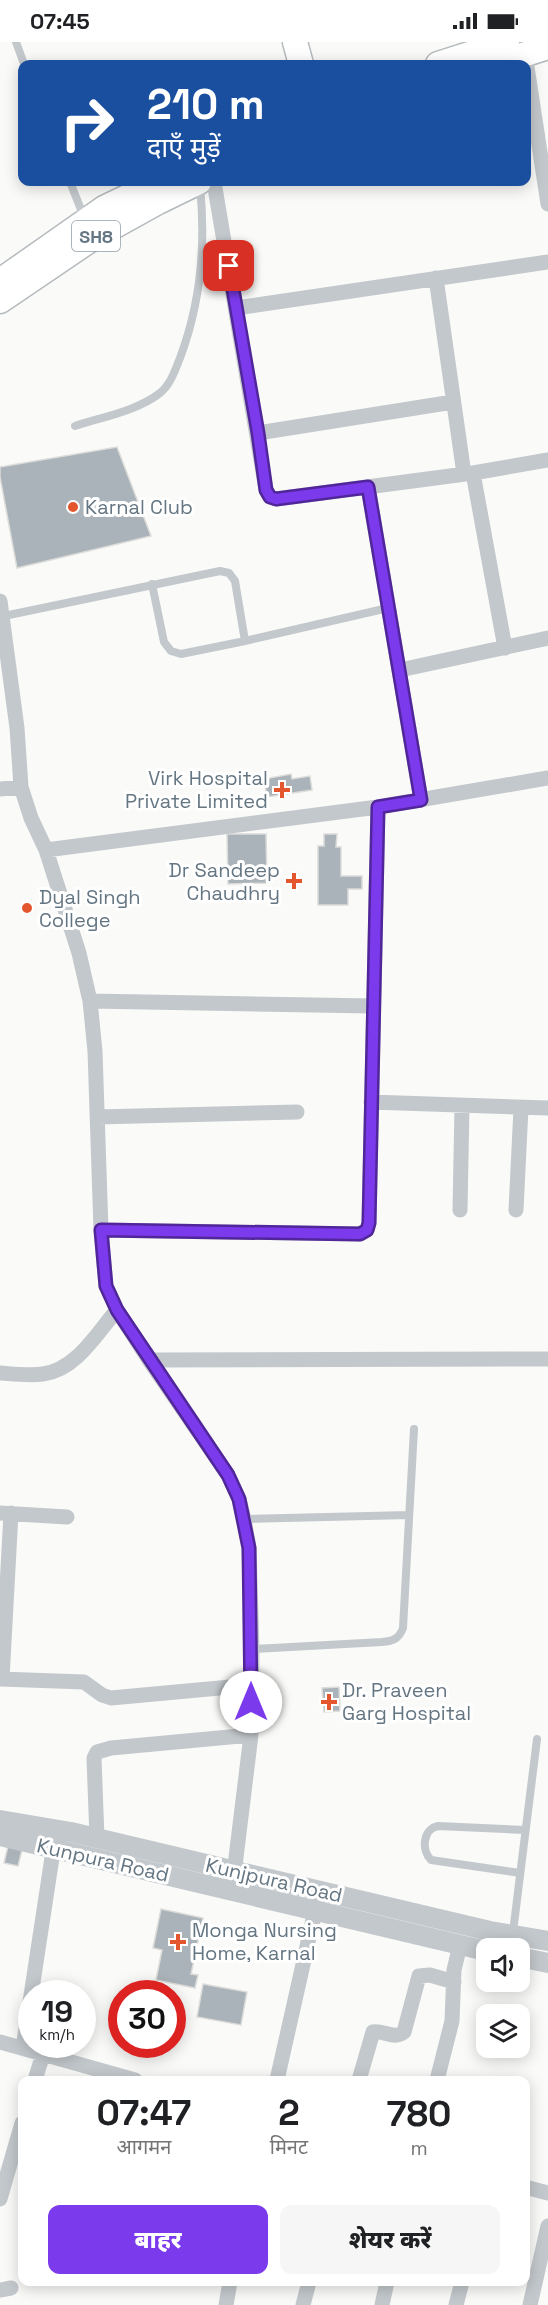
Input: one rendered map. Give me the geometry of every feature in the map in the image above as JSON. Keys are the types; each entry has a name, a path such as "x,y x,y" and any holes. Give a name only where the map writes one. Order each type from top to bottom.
{"main road":[{"path":"295,42 300,60"},
{"path":"458,60 512,49"},
{"name":"SH8","path":"0,281 104,208 150,186"},
{"name":"SH8","path":"0,301 93,238 191,186"}],"street":[{"path":"531,131 548,204"},
{"path":"215,186 266,490 270,497 276,499 469,474 548,460"},
{"path":"236,308 548,262"},
{"path":"436,278 453,402 505,648"},
{"path":"258,433 453,402"},
{"path":"368,487 421,800"},
{"path":"2,609 17,728 21,787 31,818 46,850 79,953 90,1001 101,1230 106,1286 117,1310 149,1360 228,1475 239,1499 244,1519 249,1548 252,1649 251,1735 232,1890"},
{"path":"400,670 548,638"},
{"path":"46,850 378,807 548,778"},
{"path":"0,789 21,787"},
{"path":"101,1230 360,1234 367,1230 369,1223 378,807"},
{"path":"90,1001 373,1006"},
{"path":"370,1102 548,1108"},
{"path":"460,1210 462,1106"},
{"path":"516,1210 521,1108"},
{"path":"97,1118 297,1112"},
{"path":"0,1373 43,1374 59,1370 72,1362 117,1310"},
{"path":"149,1360 548,1359"},
{"path":"68,1517 6,1513 1,1679 84,1682 102,1695 111,1698 252,1685"},
{"path":"97,1838 94,1758 97,1752 111,1748 251,1735"},
{"name":"Kunjpura Road","path":"0,1820 55,1839 97,1838 319,1891 496,1938"},
{"name":"Kunpura Road","path":"0,1836 55,1839 232,1890 476,1949"},
{"path":"33,1980 55,1839"},
{"path":"278,2076 319,1891"},
{"name":"Kunjpura Road","path":"530,1941 548,1941"},
{"path":"438,2076 452,2021 456,1959 460,1945"},
{"path":"530,1960 548,1963"},
{"path":"360,2076 373,2032 394,2036 404,2032 419,1976 430,1975 454,1982"},
{"path":"0,2042 18,2047"},
{"path":"36,2076 42,2058"},
{"path":"57,2058 121,2076"},
{"path":"0,2199 18,2137"},
{"path":"530,2188 548,2193"},
{"path":"530,2305 530,2276 548,2226"},
{"path":"226,2305 229,2286"},
{"path":"303,2305 308,2286"},
{"path":"382,2305 386,2286"},
{"path":"456,2305 461,2286"}],"lane":[{"path":"16,42 23,60"},
{"path":"72,186 85,221"},
{"path":"75,426 146,402 161,392 173,376 190,332 199,288 202,246 199,186"},
{"path":"2,609 220,571 229,573 235,581 245,641"},
{"path":"152,584 164,642 171,651 181,654 388,608"},
{"path":"252,1649 382,1642 392,1641 400,1636 403,1628 414,1429"},
{"path":"244,1519 409,1515"},
{"path":"512,1938 537,1739"},
{"path":"520,1873 431,1860 425,1851 426,1833 429,1828 438,1826 525,1830"}],"building":[{"name":"Karnal Club","path":"117,447 151,536 17,568 0,467"},
{"path":"291,774 292,779 310,776 312,790 267,797 264,779"},
{"path":"227,834 266,834 267,883 228,884"},
{"path":"324,834 337,834 336,847 341,847 341,876 362,876 362,889 348,889 348,905 318,905 318,846 324,846"},
{"path":"339,1687 340,1711 324,1712 322,1688"},
{"path":"8,1846 22,1850 18,1866 4,1863"},
{"path":"161,1909 203,1918 191,1974 198,1975 195,1988 186,1986 186,1980 156,1980 162,1950 153,1948"},
{"path":"203,1984 247,1992 241,2025 197,2017"}],"place":[{"name":"Karnal Club","path":"73,507"},
{"name":"Virk Hospital Private Limited","path":"282,790"},
{"name":"Dr Sandeep Chaudhry","path":"294,881"},
{"name":"Dyal Singh College","path":"27,908"},
{"name":"Dr. Praveen Garg Hospital","path":"329,1702"},
{"name":"Monga Nursing Home, Karnal","path":"178,1942"}],"route":[{"path":"229,266 266,490 270,497 276,499 368,487 421,800 378,807 369,1223 367,1230 360,1234 101,1230 106,1286 117,1310 228,1475 239,1499 249,1548 251,1702"}]}
